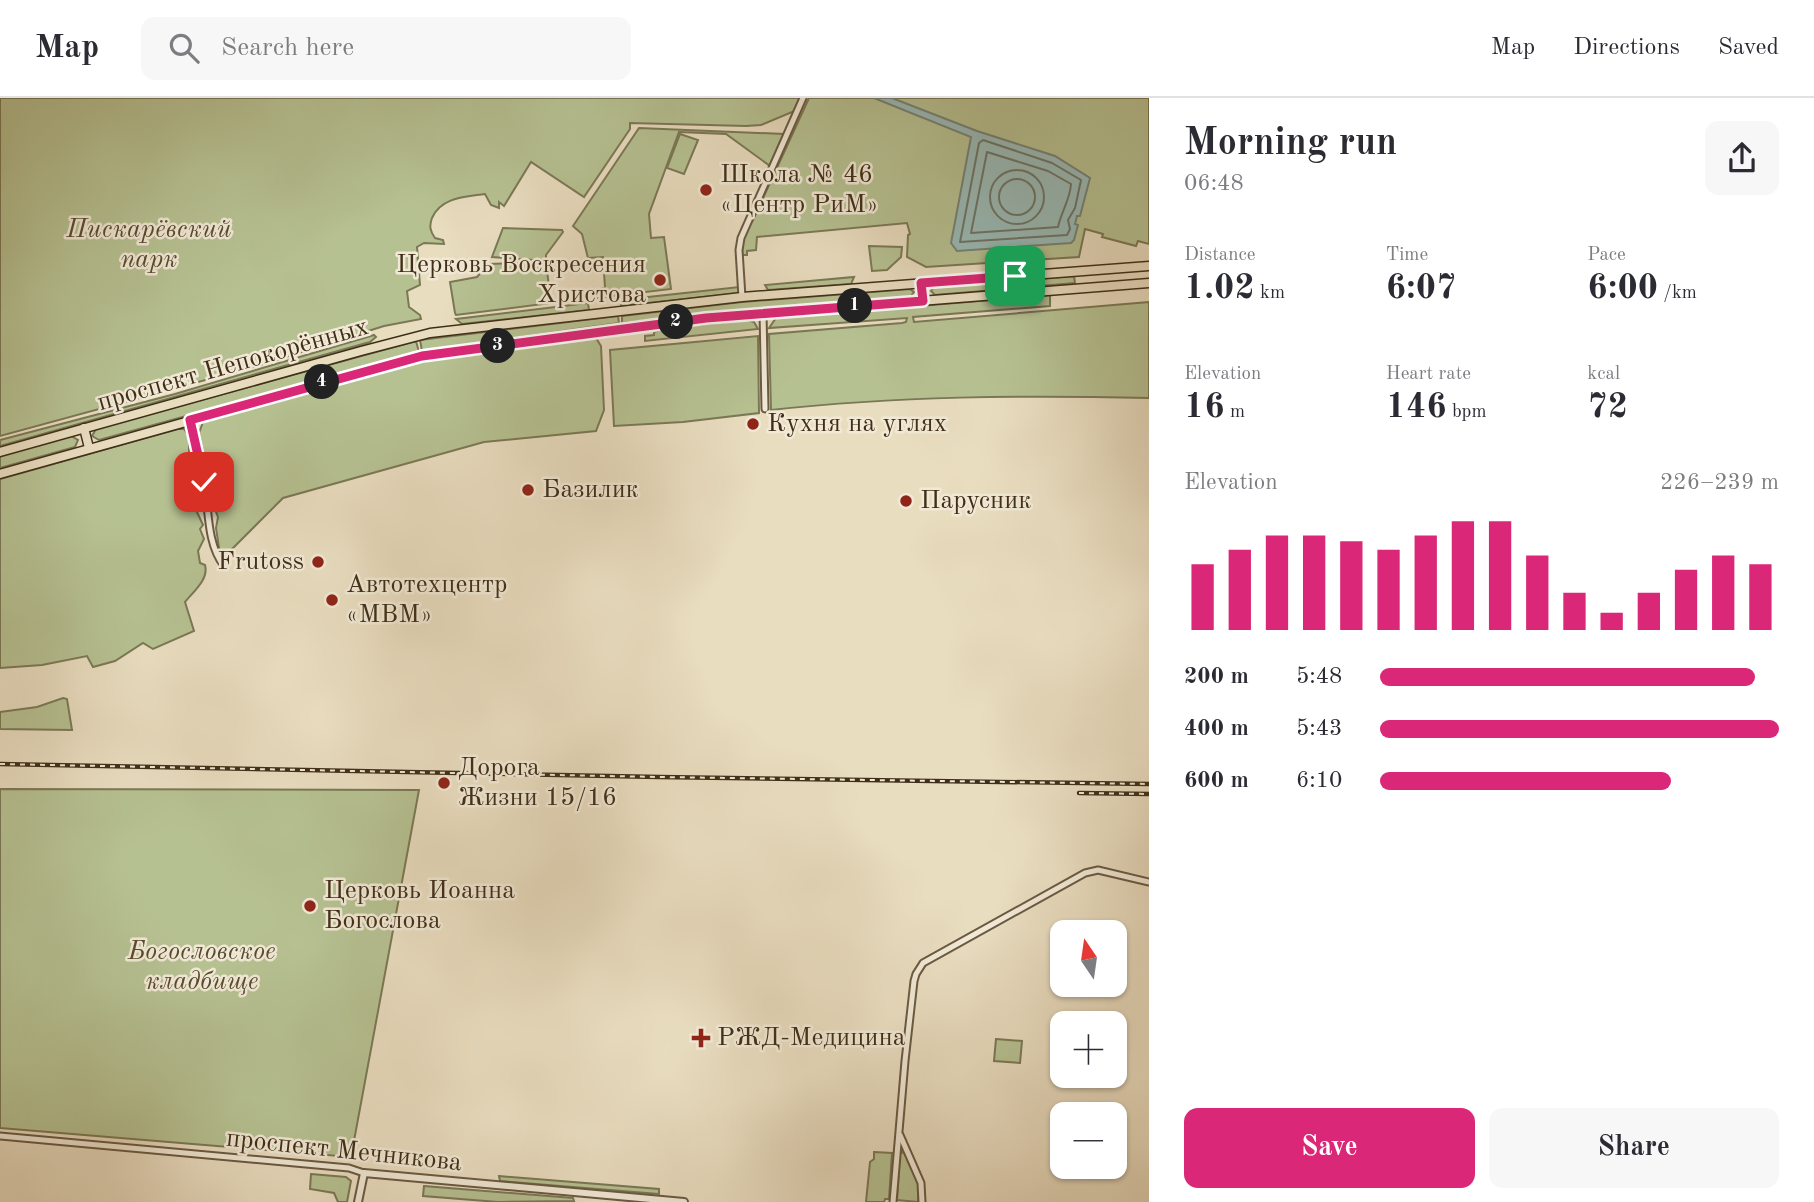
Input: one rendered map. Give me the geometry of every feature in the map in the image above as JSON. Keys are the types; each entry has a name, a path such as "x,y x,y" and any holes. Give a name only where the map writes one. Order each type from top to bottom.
{"main road":[{"name":"проспект Непокорённых","path":"0,452 418,336 742,298 1149,265"},
{"path":"921,283 923,301"},
{"name":"проспект Непокорённых","path":"0,474 422,356 594,332 763,313 1149,283"},
{"path":"84,428 89,448"}],"street":[{"path":"742,298 739,250 741,238 803,98"},
{"path":"763,313 765,409"},
{"path":"190,420 213,540 219,560 224,566"},
{"path":"893,1202 914,981 923,963 1092,871 1104,871 1149,883"},
{"path":"899,1132 921,1182 922,1202"},
{"name":"проспект Мечникова","path":"0,1136 684,1202"},
{"path":"358,1202 365,1173"}],"green space":[{"name":"Пискарёвский парк","path":"0,98 802,98 797,110 761,125 630,123 630,129 584,197 531,162 504,206 499,202 499,208 491,205 485,194 447,202 436,211 431,224 433,235 443,240 444,244 424,243 417,247 420,285 407,291 409,307 420,315 421,319 384,326 257,366 0,436"},
{"path":"809,98 1149,98 1149,244 1138,241 1136,246 1102,237 1103,234 1085,229 1079,257 926,267 907,257 910,234 907,223 757,237 756,250 742,255 743,238 751,219 753,220"},
{"path":"639,128 784,134 770,166 726,134 679,132 649,214 651,238 664,237 671,289 596,298 594,290 605,288 603,257 588,258 582,234 573,226"},
{"path":"680,134 698,140 684,174 667,168"},
{"path":"503,228 563,232 546,255 546,259 492,257"},
{"path":"869,246 902,247 901,257 887,270 872,271"},
{"path":"546,262 551,303 456,315 450,282 477,277 488,264"},
{"path":"1074,276 1075,283 935,295 931,291 934,287"},
{"path":"854,277 851,284 768,290 765,285"},
{"path":"739,287 740,293 621,306 621,300"},
{"path":"910,289 914,292 910,297 622,323 622,316 742,302"},
{"path":"1050,295 1050,306 913,317 914,322 1149,302 1149,398 960,398 771,410 769,334 902,323 906,322 907,318 769,328 776,318"},
{"path":"588,303 589,310 462,324 456,319"},
{"path":"618,316 619,323 422,351 420,340"},
{"path":"747,320 754,322 758,329 645,341 645,336 654,335 654,332 666,328"},
{"path":"374,335 376,337 370,342 0,446 0,440 175,394"},
{"path":"758,336 759,413 683,422 614,426 610,350"},
{"path":"596,338 601,346 604,410 596,431 484,442 283,498 224,557 219,548 216,528 218,517 211,499 212,491 199,433 203,422 420,362"},
{"path":"416,341 419,352 99,440 92,436 96,429"},
{"path":"184,429 189,436 189,456 200,492 197,512 203,525 200,529 204,539 198,551 200,563 205,565 205,575 185,602 194,631 153,649 143,643 115,661 93,667 87,656 42,665 0,668 0,479"},
{"path":"71,436 78,440 75,447 0,468 0,456"},
{"path":"67,699 72,730 0,729 0,712 37,707"},
{"name":"Богословское кладбище","path":"0,789 419,790 351,1157 0,1128"},
{"path":"996,1039 1022,1041 1020,1063 994,1061"},
{"path":"874,1152 892,1153 889,1199 884,1202 866,1202 870,1162 874,1159"},
{"path":"902,1152 919,1183 918,1202 897,1200"},
{"path":"311,1174 346,1177 351,1181 347,1202 338,1202 334,1193 310,1189"},
{"path":"499,1176 659,1189 659,1194 500,1181"},
{"path":"424,1186 573,1198 574,1201 498,1202 423,1196"}],"water":[{"path":"874,98 892,98 977,131 1055,156 1090,178 1080,216 1077,216 1075,224 1078,225 1074,240 1071,243 957,251 951,243 971,137"}],"railway":[{"path":"0,764 1149,784"},
{"path":"1079,793 1149,794"}],"place":[{"name":"Школа № 46 «Центр РиМ»","path":"706,190"},
{"name":"Церковь Воскресения Христова","path":"660,280"},
{"name":"Кухня на углях","path":"753,424"},
{"name":"Базилик","path":"528,490"},
{"name":"Парусник","path":"906,501"},
{"name":"Frutoss","path":"318,562"},
{"name":"Автотехцентр «МВМ»","path":"332,600"},
{"name":"Дорога Жизни 15/16","path":"444,783"},
{"name":"Церковь Иоанна Богослова","path":"310,906"},
{"name":"РЖД-Медицина","path":"701,1038"}],"route":[{"path":"204,482 190,420 422,356 706,318 923,301 921,283 1015,276"}]}
